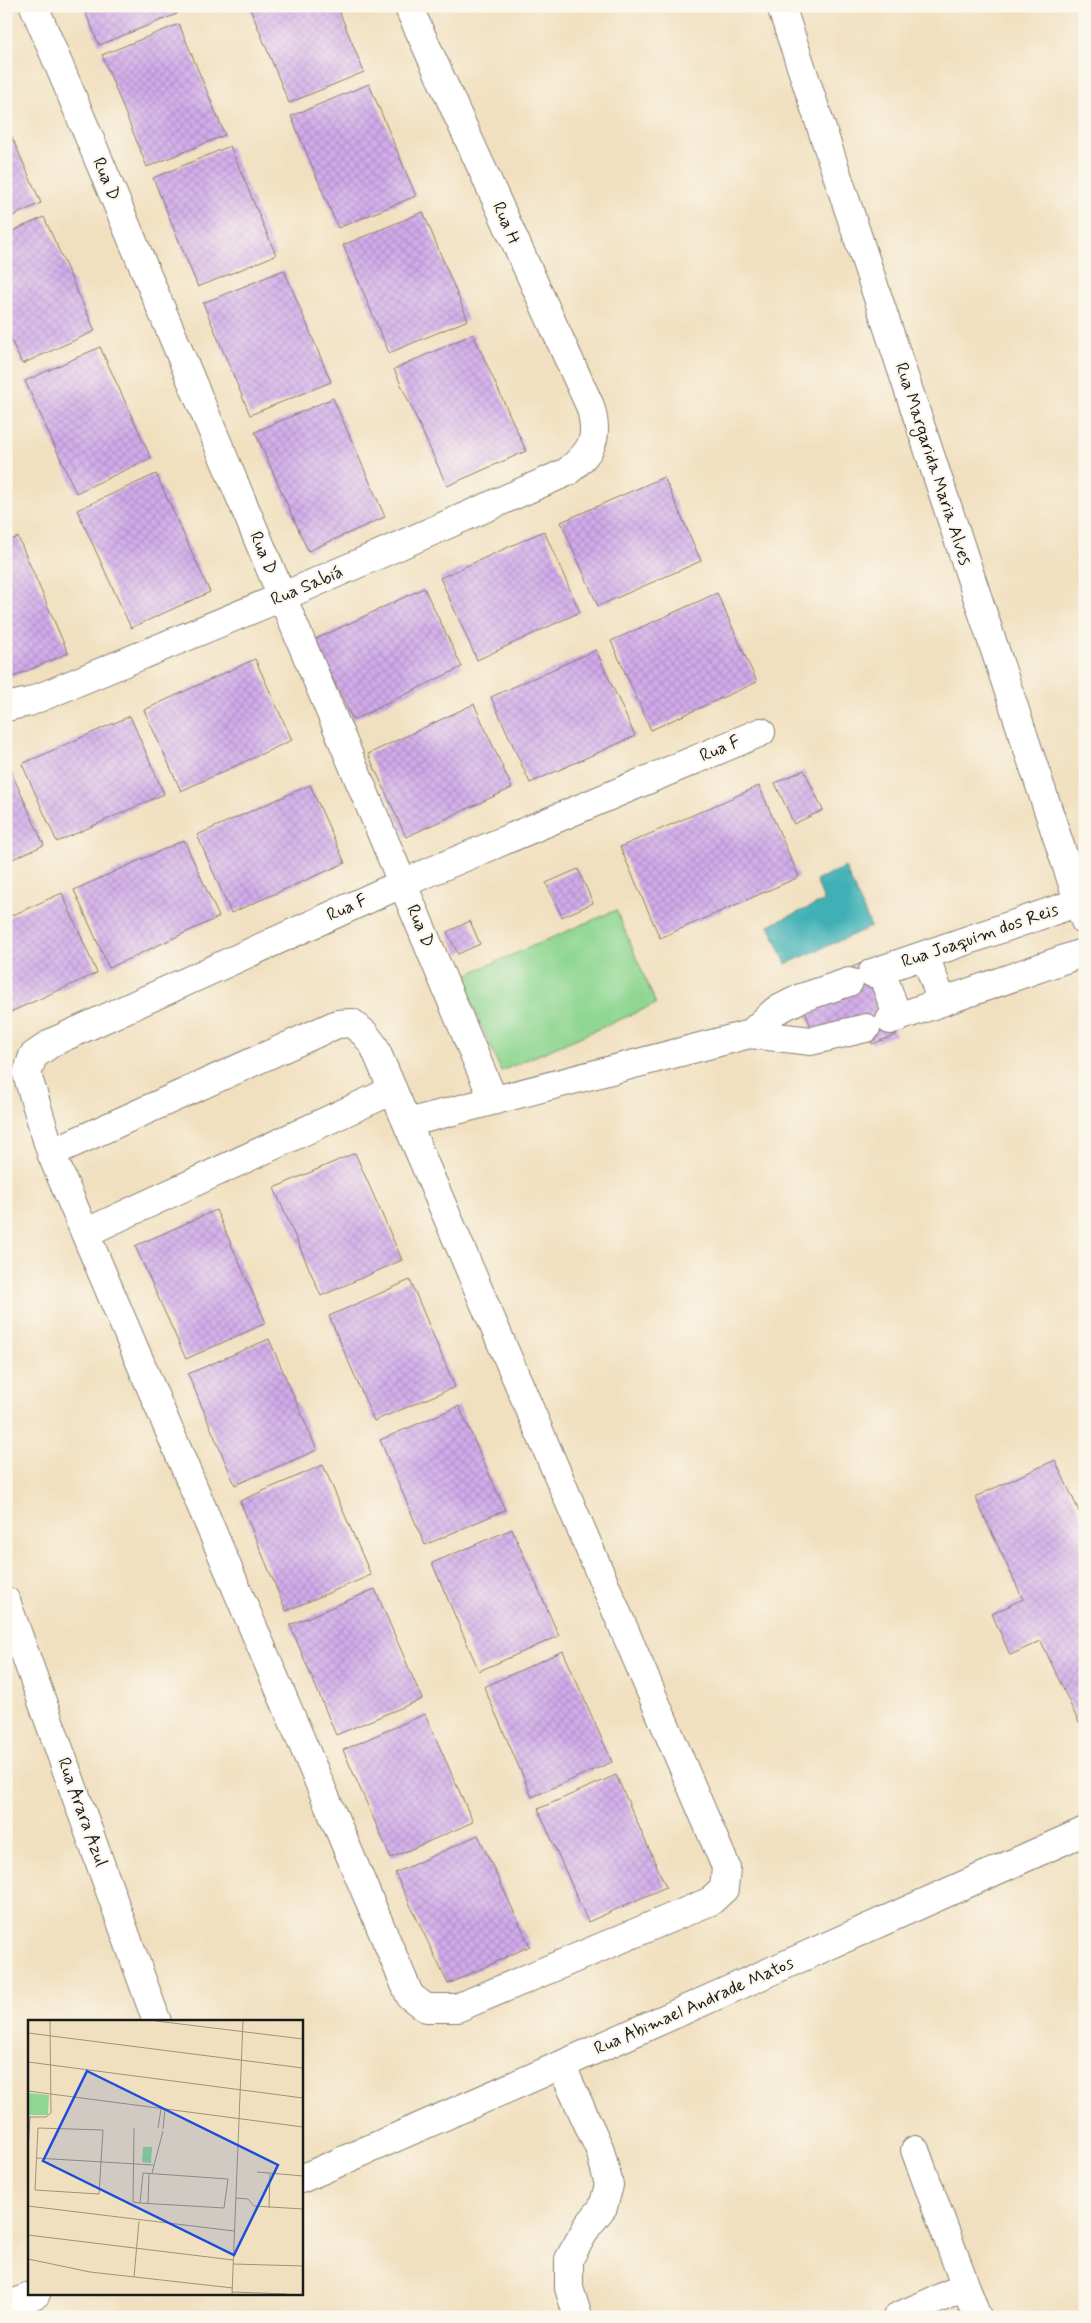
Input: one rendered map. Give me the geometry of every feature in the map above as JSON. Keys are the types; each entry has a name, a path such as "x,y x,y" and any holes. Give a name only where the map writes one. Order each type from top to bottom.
{"street":[{"name":"Rua D","path":"34,6 401,884 493,1099"},
{"name":"Rua H","path":"408,6 590,406 595,424 594,441"},
{"name":"Rua Margarida Maria Alves","path":"781,6 1082,912"},
{"name":"Rua Sabiá","path":"6,707 29,702 282,597 567,472 584,458 594,441"},
{"name":"Rua F","path":"52,1154 337,1024 352,1023 365,1034 374,1046 726,1867 724,1888 711,1901 457,2008 426,2008 410,1996 52,1154 28,1074 34,1056 53,1042 401,884 761,732"},
{"name":"Rua Joaquim dos Reis","path":"750,1034 775,1011 800,998 924,955 1082,912"},
{"path":"407,1123 493,1099 750,1034 810,1041 884,1022 1085,952"},
{"path":"924,955 942,1002"},
{"path":"867,975 884,1022"},
{"path":"85,1233 393,1090"},
{"name":"Rua Arara Azul","path":"6,1601 156,2020"},
{"name":"Rua Abimael Andrade Matos","path":"302,2179 561,2066 1085,1831"},
{"path":"561,2066 600,2150 609,2185 603,2207 587,2227 569,2258 569,2288 578,2317"},
{"path":"915,2150 977,2317"},
{"path":"897,2317 966,2287"},
{"path":"6,2307 31,2296"}],"green space":[{"path":"616,910 656,1004 501,1071 461,977"}],"water":[{"path":"845,867 871,927 786,964 769,925 824,901 816,880"}],"building":[{"path":"83,6 174,6 177,14 99,45"},
{"path":"249,6 337,6 364,72 289,103"},
{"path":"179,24 225,135 147,167 102,55"},
{"path":"369,84 416,196 338,228 291,116"},
{"path":"6,124 41,203 6,219"},
{"path":"230,146 276,255 198,287 153,178"},
{"path":"423,212 468,320 389,353 343,245"},
{"path":"44,217 95,331 22,364 6,329 6,234"},
{"path":"284,270 331,382 250,415 203,303"},
{"path":"473,334 526,451 447,486 394,369"},
{"path":"100,347 151,458 76,493 25,381"},
{"path":"333,398 385,517 308,551 255,432"},
{"path":"156,474 210,592 131,628 77,510"},
{"path":"664,477 701,561 598,606 561,522"},
{"path":"6,509 12,523 6,526"},
{"path":"544,531 580,612 477,660 440,578"},
{"path":"18,537 68,653 6,680 6,542"},
{"path":"424,588 462,667 353,720 314,640"},
{"path":"717,593 757,682 651,730 611,641"},
{"path":"596,650 635,736 530,783 491,697"},
{"path":"255,659 292,740 181,791 144,710"},
{"path":"474,704 512,788 406,837 368,754"},
{"path":"130,716 164,794 57,842 22,764"},
{"path":"9,767 44,845 6,862 6,769"},
{"path":"804,770 823,810 794,824 775,783"},
{"path":"310,785 345,863 231,913 197,835"},
{"path":"759,786 799,877 660,938 620,847"},
{"path":"184,840 219,917 109,968 74,890"},
{"path":"578,869 593,903 562,917 546,883"},
{"path":"62,893 97,973 6,1014 6,918"},
{"path":"470,921 480,944 458,954 447,932"},
{"path":"867,961 896,1035 872,1044 866,1028 814,1036 804,1008 845,970"},
{"path":"355,1153 402,1260 321,1296 274,1188"},
{"path":"216,1210 266,1323 186,1359 135,1246"},
{"path":"410,1280 455,1387 374,1421 329,1316"},
{"path":"269,1339 317,1450 235,1485 188,1374"},
{"path":"459,1406 505,1510 425,1545 380,1440"},
{"path":"1055,1460 1085,1524 1085,1721 1079,1723 1041,1641 1010,1655 992,1614 1023,1599 975,1497"},
{"path":"323,1465 371,1575 286,1611 240,1501"},
{"path":"512,1529 559,1636 479,1671 432,1563"},
{"path":"375,1589 422,1699 336,1735 290,1625"},
{"path":"563,1651 612,1762 532,1797 484,1687"},
{"path":"425,1714 473,1822 391,1858 343,1750"},
{"path":"616,1775 666,1887 588,1922 538,1809"},
{"path":"478,1835 530,1946 448,1984 395,1873"}]}
